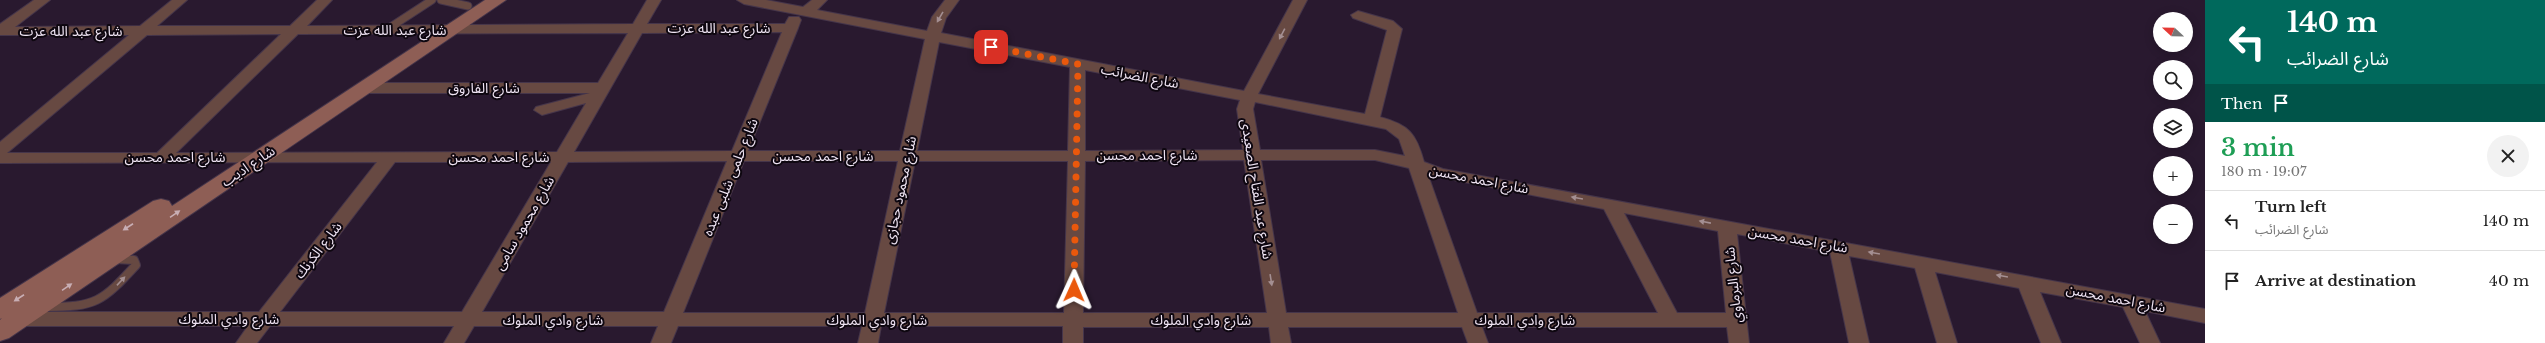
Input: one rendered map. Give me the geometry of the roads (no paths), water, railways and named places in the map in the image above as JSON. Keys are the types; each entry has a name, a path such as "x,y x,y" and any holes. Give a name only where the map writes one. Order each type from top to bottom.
{"main road":[{"name":"شارع اديب","path":"0,332 9,315 236,157 442,30 497,0"},
{"name":"شارع اديب","path":"9,315 36,307 365,88 442,30 473,3"}],"street":[{"path":"0,31 43,0"},
{"path":"0,150 180,0"},
{"path":"162,157 325,0"},
{"name":"شارع محمود سامى","path":"454,343 654,0"},
{"name":"شارع الضرائب","path":"744,0 1372,120 1391,125 1407,134 1416,165"},
{"path":"802,11 820,0"},
{"name":"شارع محمود حجازى","path":"868,343 933,36 939,17 952,0"},
{"name":"شارع عبد الفتاح الصعيدى","path":"1281,343 1245,109 1249,97 1300,0"},
{"name":"شارع حلمى شلبى عبده","path":"661,343 790,28 802,11"},
{"path":"1358,16 1388,24 1395,29 1372,120"},
{"name":"شارع عبد الله عزت","path":"0,31 790,28"},
{"path":"1073,343 1078,64"},
{"name":"شارع الفاروق","path":"365,88 601,92"},
{"path":"542,110 601,92"},
{"name":"شارع احمد محسن","path":"0,158 1375,155 1396,158 1440,173 2026,281 2205,316"},
{"name":"شارع الكرنك","path":"246,343 390,157"},
{"path":"1416,165 1478,343"},
{"path":"1610,204 1671,320"},
{"name":"شارع البرماوي","path":"1727,227 1737,320 1743,342"},
{"path":"1838,247 1859,343"},
{"path":"1923,262 1947,343"},
{"path":"2026,281 2051,343"},
{"path":"2130,301 2150,343"},
{"name":"شارع وادي الملوك","path":"9,315 264,319 468,320 1737,320"}],"lane":[{"path":"386,30 432,0"},
{"path":"441,0 473,3"},
{"path":"36,307 86,307 102,301 136,263 131,260 108,259"}]}
